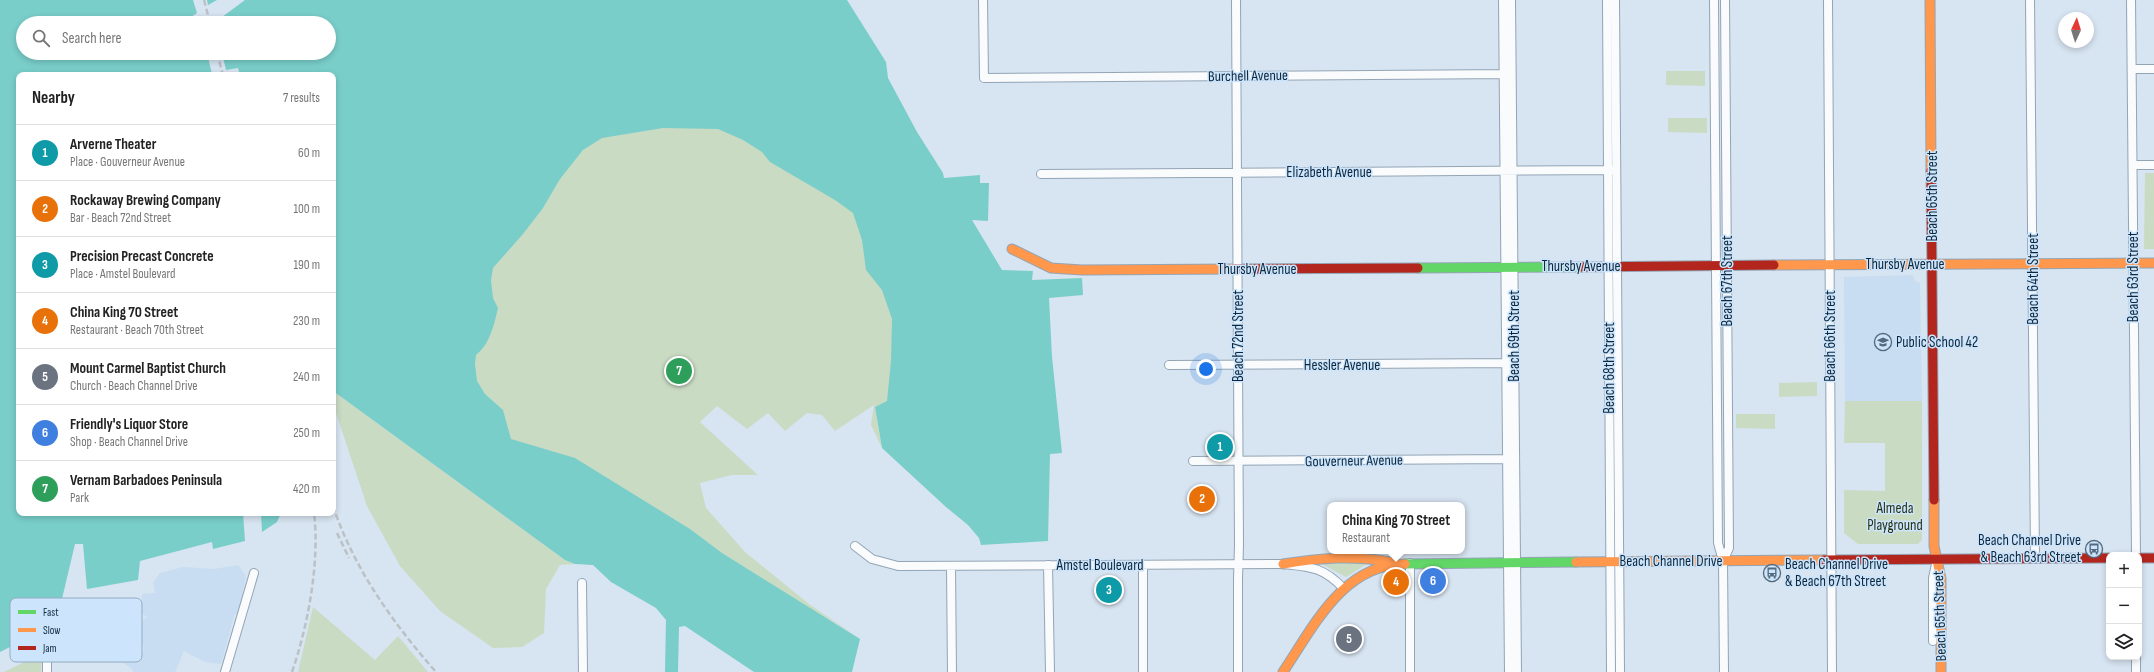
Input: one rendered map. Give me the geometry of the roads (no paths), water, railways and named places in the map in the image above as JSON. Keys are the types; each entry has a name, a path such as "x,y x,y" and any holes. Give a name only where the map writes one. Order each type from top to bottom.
{"street":[{"name":"Burchell Avenue","path":"983,0 984,78 1508,74"},
{"name":"Beach 72nd Street","path":"1236,0 1239,462 1238,672"},
{"name":"Beach 69th Street","path":"1503,0 1508,74"},
{"name":"Beach 69th Street","path":"1511,0 1508,74 1508,171 1512,562 1517,672"},
{"name":"Beach 68th Street","path":"1607,0 1611,64 1615,561 1620,672"},
{"name":"Beach 68th Street","path":"1611,64 1615,0"},
{"name":"Beach 67th Street","path":"1714,0 1718,548 1723,561 1724,672"},
{"name":"Beach 67th Street","path":"1723,561 1729,548 1725,0"},
{"name":"Beach 66th Street","path":"1828,0 1832,672"},
{"name":"Beach 65th Street","path":"1930,0 1934,546 1941,578 1941,672"},
{"name":"Beach 64th Street","path":"2030,0 2035,558"},
{"name":"Beach 63rd Street","path":"2131,0 2136,552"},
{"path":"2132,69 2154,69"},
{"path":"2132,165 2154,165"},
{"name":"Elizabeth Avenue","path":"1041,174 1612,170"},
{"name":"Thursby Avenue","path":"1012,249 1042,264 1056,268 1238,269 1613,266 1727,267 2154,263"},
{"name":"Hessler Avenue","path":"1169,365 1510,363"},
{"name":"Gouverneur Avenue","path":"1193,461 1511,460"},
{"name":"Amstel Boulevard","path":"855,546 872,559 893,566 1283,564 1317,568 1326,572 1343,588"},
{"name":"Beach Channel Drive","path":"1283,672 1343,588 1367,570 1397,563 2106,558"},
{"path":"2142,558 2154,558"},
{"path":"1283,564 1308,559 1376,559 1397,563"},
{"name":"Beach 65th Street","path":"1933,641 1933,578 1937,559"},
{"name":"Beach 68th Street","path":"1611,672 1615,561"},
{"name":"Beach 69th Street","path":"1509,672 1512,562"},
{"path":"1410,563 1410,672"},
{"path":"1048,565 1050,672"},
{"path":"1143,565 1143,672"},
{"path":"951,566 952,672"},
{"path":"225,672 254,573"},
{"path":"582,583 583,672"},
{"path":"2136,660 2136,672"},
{"path":"47,662 47,672"}],"railway":[{"path":"204,0 208,16"},
{"path":"219,60 222,72"},
{"path":"336,514 352,552 376,594 390,615 436,672"},
{"path":"292,672 308,614 314,572 314,516"},
{"path":"337,533 349,558"}],"place":[{"name":"Public School 42","path":"1883,342"},
{"name":"Vernam Barbadoes Peninsula","path":"679,371"},
{"name":"Arverne Theater","path":"1220,447"},
{"name":"Rockaway Brewing Company","path":"1202,499"},
{"name":"Beach Channel Drive & Beach 63rd Street","path":"2094,549"},
{"name":"Beach Channel Drive & Beach 67th Street","path":"1772,573"},
{"name":"Friendly's Liquor Store","path":"1433,581"},
{"name":"China King 70 Street","path":"1396,582"},
{"name":"Precision Precast Concrete","path":"1109,590"},
{"name":"Mount Carmel Baptist Church","path":"1349,639"}],"park label":[{"name":"Almeda Playground","path":"1895,516"}]}
